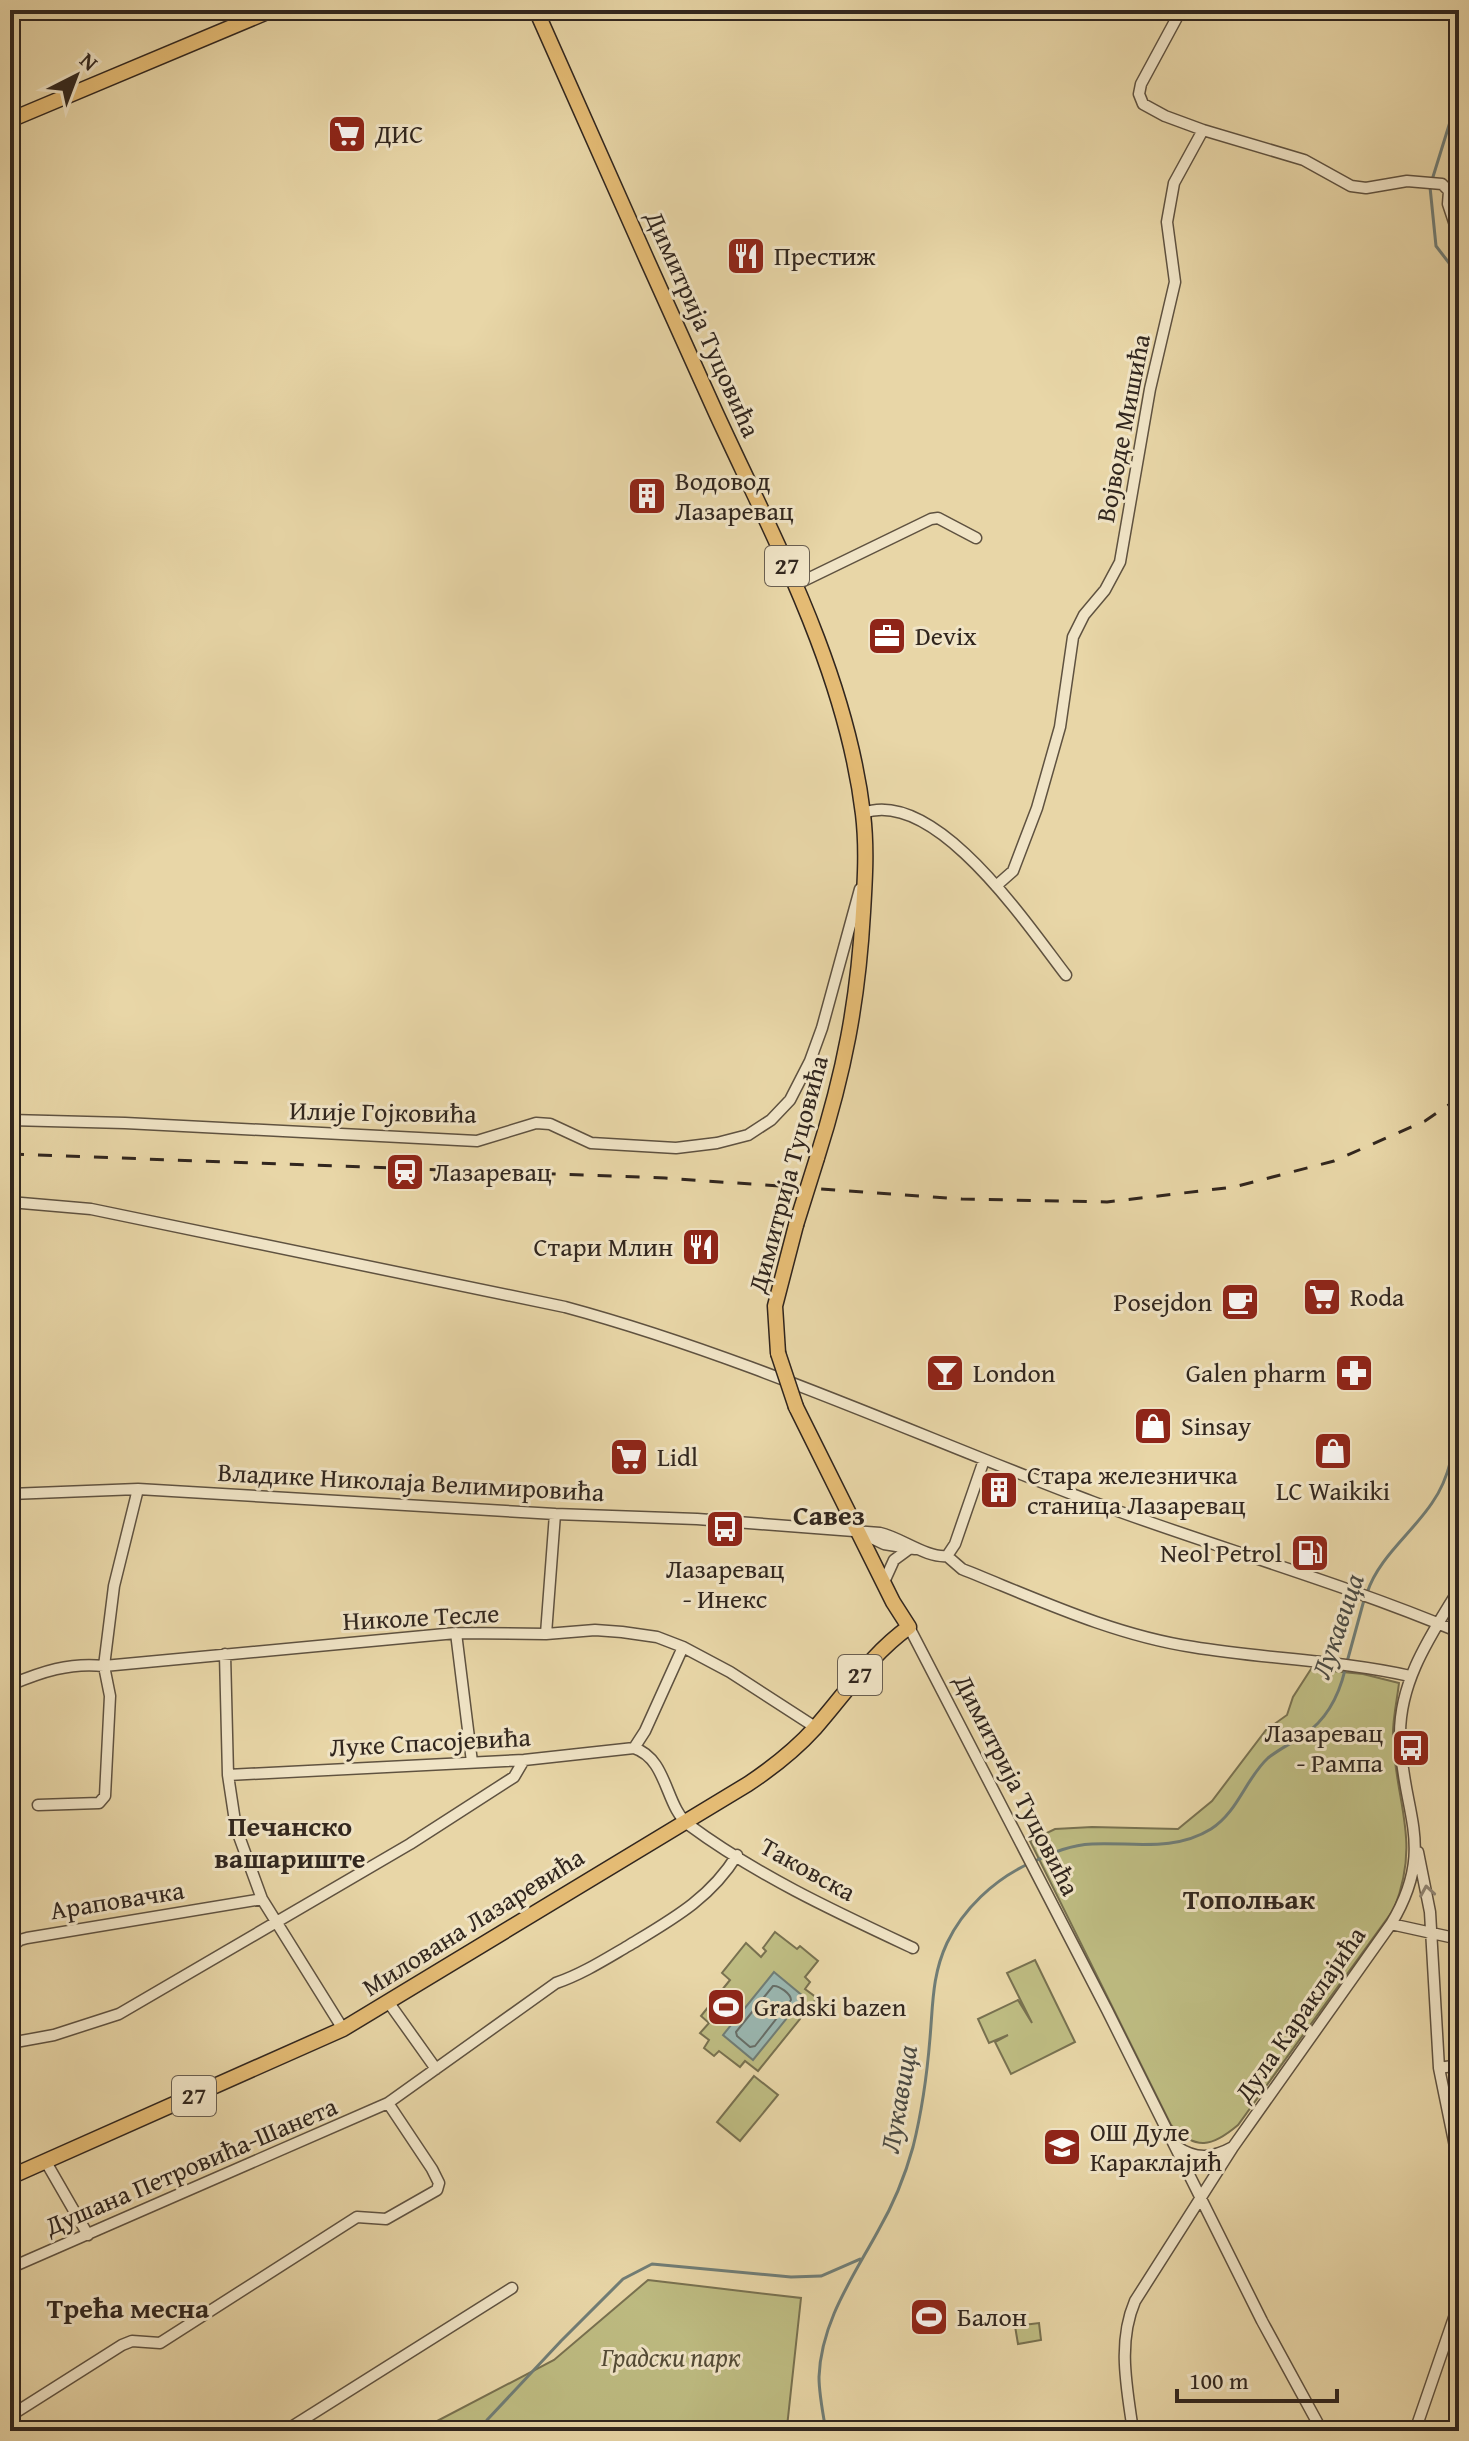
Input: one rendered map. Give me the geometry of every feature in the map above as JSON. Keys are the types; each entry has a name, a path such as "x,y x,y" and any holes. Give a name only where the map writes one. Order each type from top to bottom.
{"main road":[{"path":"10,120 272,10"},
{"name":"Димитрија Туцовића","path":"536,10 795,585 833,683 863,813 865,880 852,1026 836,1095 775,1306 778,1353 796,1407 909,1627"},
{"name":"Милована Лазаревића","path":"10,2177 343,2029 685,1822 767,1771 815,1727 883,1648 909,1627"}],"street":[{"path":"1181,10 1141,84 1139,94 1143,104 1203,130 1304,160 1351,186 1366,188 1407,181 1438,182 1449,191 1448,204 1459,237"},
{"name":"Војводе Мишића","path":"996,886 1013,871 1037,808 1060,727 1073,637 1120,562 1150,389 1175,282 1167,222 1174,183 1203,130"},
{"path":"795,585 931,519 938,518 976,538"},
{"path":"863,813 875,809 913,817 944,836 974,860 1066,975"},
{"name":"Илије Гојковића","path":"10,1120 463,1141 477,1141 536,1123 550,1124 591,1143 676,1148 748,1135 771,1120 790,1100 810,1061 865,880"},
{"path":"10,1202 91,1209 565,1307 700,1347 1095,1502 1459,1632"},
{"path":"947,1556 955,1544 984,1460"},
{"path":"38,1805 99,1803 105,1796 110,1696 104,1666 114,1586 138,1489"},
{"name":"Владике Николаја Велимировића","path":"10,1494 138,1489 857,1530 884,1544 947,1556 962,1569 1107,1626 1191,1647 1366,1666 1410,1676"},
{"path":"546,1634 555,1514"},
{"path":"884,1582 894,1560 913,1549"},
{"path":"1457,1597 1438,1623 1410,1676 1400,1732 1432,1935 1439,2068 1459,2166"},
{"name":"Димитрија Туцовића","path":"909,1627 1203,2198 1262,2321 1322,2431"},
{"name":"Николе Тесле","path":"10,1685 42,1671 83,1664 104,1666 456,1633 546,1634 595,1630 657,1637 683,1647 730,1672 815,1727"},
{"path":"456,1633 472,1762"},
{"path":"683,1647 645,1731 634,1748 652,1758 685,1822"},
{"path":"225,1654 228,1775 236,1828 262,1899 343,2029"},
{"name":"Луке Спасојевића","path":"228,1775 524,1760 634,1748"},
{"path":"506,1760 514,1766 514,1777"},
{"path":"10,2043 54,2035 119,2014 410,1844 514,1777 524,1760"},
{"name":"Таковска","path":"685,1822 777,1882 913,1948"},
{"name":"Дула Караклајића","path":"1133,2431 1125,2368 1125,2332 1141,2290 1233,2147 1391,1924 1407,1895 1417,1849"},
{"name":"Душана Петровића-Шанета","path":"10,2268 388,2103 556,1983 584,1972 686,1911 709,1892 737,1855"},
{"name":"Араповачка","path":"10,1948 27,1938 262,1899"},
{"path":"1391,1924 1459,1939"},
{"path":"389,2003 436,2069"},
{"path":"1439,2068 1459,2065"},
{"path":"10,2416 122,2345 132,2341 160,2343 357,2217 386,2219 437,2190 439,2183 432,2169 388,2103"},
{"path":"1174,2144 1204,2158 1219,2155 1233,2147"},
{"path":"46,2162 88,2235"},
{"path":"285,2431 512,2288"},
{"path":"1415,2431 1459,2303"}],"green space":[{"path":"1311,1669 1363,1674 1399,1683 1393,1732 1405,1823 1406,1863 1402,1885 1394,1909 1238,2125 1212,2142 1196,2142 1171,2125 1030,1841 1055,1829 1178,1829 1212,1801 1266,1730 1287,1715 1293,1697"},
{"name":"Gradski bazen","path":"775,1932 818,1961 805,1977 810,1982 805,1989 817,1998 758,2071 745,2061 740,2067 719,2051 714,2056 704,2048 709,2040 700,2033 709,2023 701,2016 730,1980 722,1973 746,1943 761,1957 766,1951 763,1948"},
{"path":"1035,1960 1075,2042 1011,2074 995,2042 1008,2035 989,2043 978,2019 1018,2000 1032,2023 1007,1973"},
{"name":"Gradski bazen","path":"754,2076 778,2095 740,2141 717,2122"},
{"name":"Градски парк","path":"648,2280 801,2298 788,2431 418,2431 554,2360"},
{"path":"1039,2323 1041,2340 1018,2344 1015,2326"}],"water":[{"path":"774,1972 804,1997 753,2060 723,2035"}],"waterway":[{"name":"Лукавица","path":"1432,180 1459,93"},
{"name":"Лукавица","path":"1430,187 1436,246 1459,276"},
{"name":"Лукавица","path":"1367,1593 1379,1568 1439,1492 1452,1457 1459,1408"},
{"name":"Лукавица","path":"1347,1662 1364,1600"},
{"name":"Лукавица","path":"1035,1861 1077,1846 1168,1843 1183,1841 1211,1829 1228,1814 1268,1758 1319,1722 1335,1698 1345,1670"},
{"name":"Лукавица","path":"826,2431 820,2397 821,2357 840,2301 894,2201 910,2158 924,2093 934,1990 942,1955 954,1930 971,1907 992,1887 1028,1864"},
{"path":"479,2431 623,2279 652,2264 791,2277 821,2276 860,2259"}],"railway":[{"path":"10,1154 665,1178 962,1199 1107,1202 1234,1187 1334,1161 1425,1121 1459,1098"}],"place":[{"name":"ДИС","path":"347,134"},
{"name":"Престиж","path":"746,256"},
{"name":"Водовод Лазаревац","path":"647,496"},
{"name":"Devix","path":"887,636"},
{"name":"Лазаревац","path":"405,1172"},
{"name":"Стари Млин","path":"701,1247"},
{"name":"Roda","path":"1322,1297"},
{"name":"Posejdon","path":"1240,1302"},
{"name":"London","path":"945,1373"},
{"name":"Galen pharm","path":"1354,1373"},
{"name":"Sinsay","path":"1153,1426"},
{"name":"LC Waikiki","path":"1333,1451"},
{"name":"Lidl","path":"629,1457"},
{"name":"Стара железничка станица Лазаревац","path":"999,1490"},
{"name":"Лазаревац - Инекс","path":"725,1529"},
{"name":"Neol Petrol","path":"1310,1553"},
{"name":"Лазаревац - Рампа","path":"1411,1748"},
{"name":"Gradski bazen","path":"726,2007"},
{"name":"ОШ Дуле Караклајић","path":"1062,2147"},
{"name":"Балон","path":"929,2317"}],"district":[{"name":"Савез","path":"829,1515"},
{"name":"Печанско вашариште","path":"290,1842"},
{"name":"Тополњак","path":"1249,1899"},
{"name":"Трећа месна","path":"128,2308"}]}
